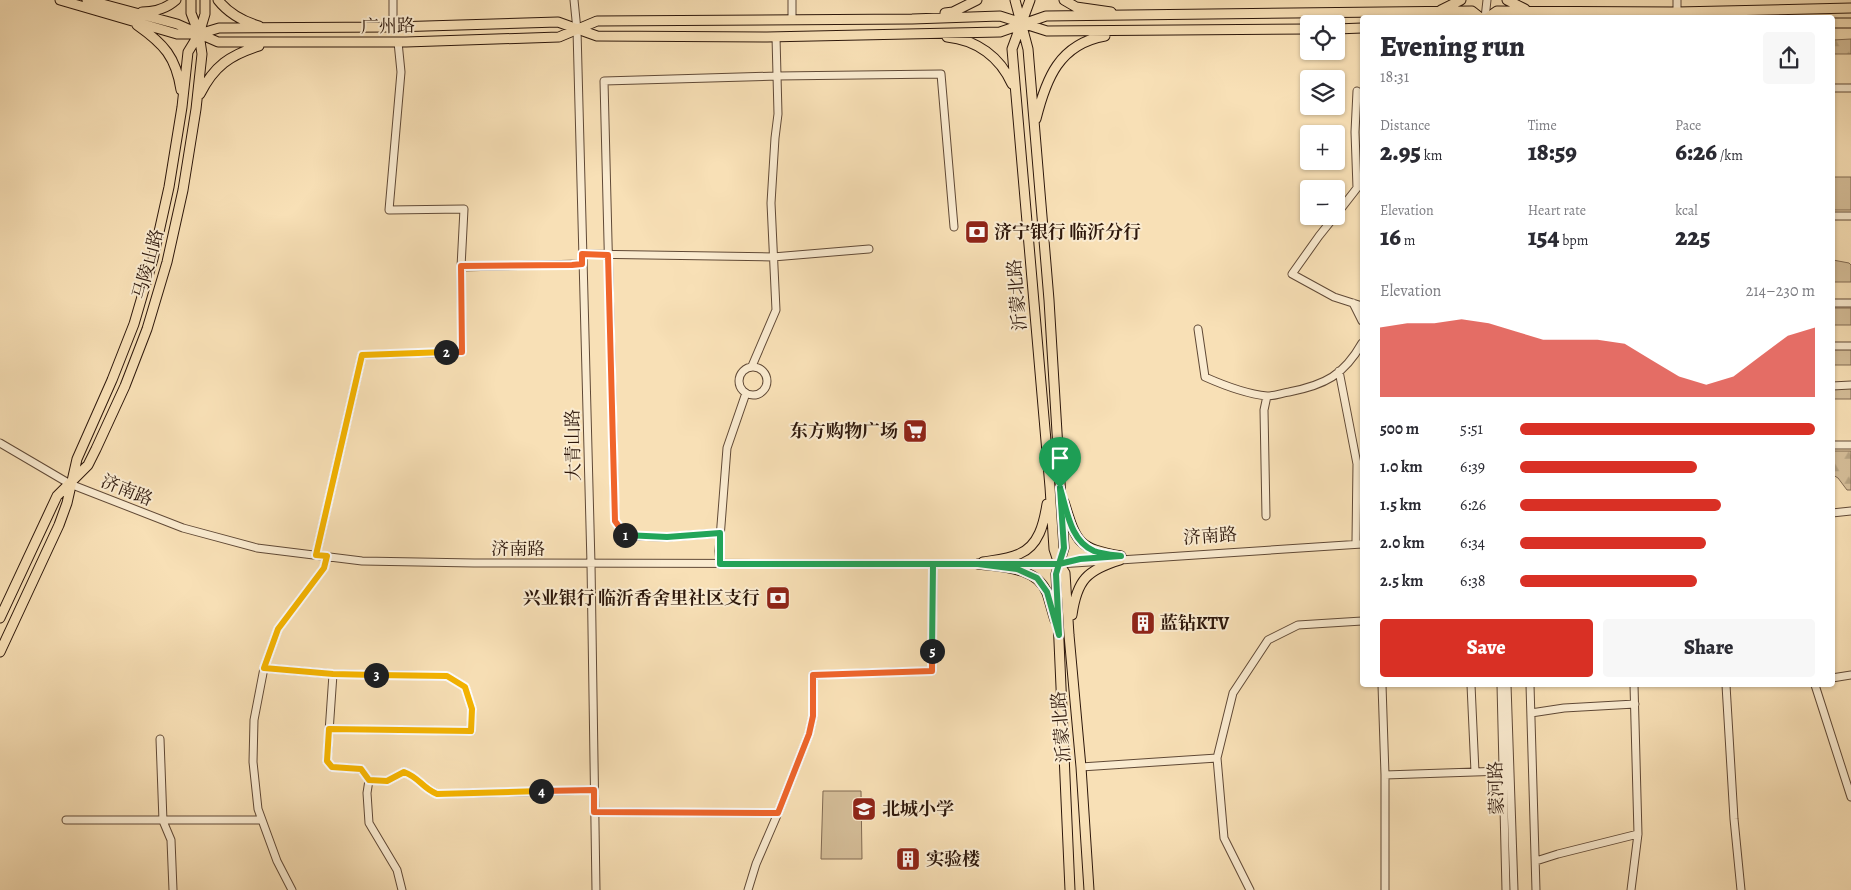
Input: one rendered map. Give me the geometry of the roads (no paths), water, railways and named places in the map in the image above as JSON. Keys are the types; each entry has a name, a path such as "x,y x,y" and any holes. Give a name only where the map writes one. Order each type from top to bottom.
{"main road":[{"name":"广州路","path":"60,0 129,16 177,24 218,42 398,42 559,37 597,21 1000,16 1047,31 1129,32 1300,29"},
{"name":"广州路","path":"87,0 129,16"},
{"path":"129,16 155,12 176,0"},
{"name":"马陵山路","path":"0,618 57,496 88,465 125,386 147,329 167,262 183,190 197,101 202,54 199,34 191,14 191,0"},
{"name":"马陵山路","path":"0,652 59,525 67,503 77,460 134,324 154,259 169,187 188,52 199,34 205,14 205,0"},
{"path":"218,0 226,10 242,21 269,29"},
{"path":"912,18 953,12 977,0"},
{"name":"沂蒙北路","path":"1014,0 1028,49 1048,300 1064,548 1056,574 1070,890"},
{"name":"沂蒙北路","path":"1030,0 1012,49 1054,549 1059,564 1065,573 1082,767 1089,890"},
{"path":"1064,0 1076,7 1130,16"},
{"path":"1436,12 1461,0"},
{"path":"1507,0 1528,11"},
{"path":"1490,15 1497,11 1677,12 1851,8"},
{"name":"广州路","path":"199,34 219,28 393,27 558,22 597,36 776,37 1000,32 1046,16 1472,11 1479,15"},
{"path":"129,16 156,38 169,52 178,72 182,102"},
{"path":"1835,23 1851,23"},
{"path":"1345,29 1360,28"},
{"path":"1034,127 1043,94 1051,74 1077,44 1093,38 1129,32"},
{"path":"914,34 956,38 975,44 993,56 1006,72 1015,91"},
{"path":"197,101 208,78 223,63 240,52 269,43"},
{"path":"978,564 1020,554 1033,544 1040,535 1050,488"},
{"path":"1060,488 1073,532 1083,545 1095,551 1121,558"},
{"path":"1069,635 1073,605 1086,577 1099,566 1121,558"},
{"path":"978,564 1017,569 1037,578 1047,592 1059,635"}],"street":[{"path":"393,0 393,27"},
{"name":"大青山路","path":"574,0 577,30 591,564 596,890"},
{"path":"792,0 792,20"},
{"path":"1484,15 1487,0"},
{"path":"1676,0 1677,12"},
{"path":"752,366 776,310 771,203 778,114 776,37"},
{"path":"316,555 362,355 462,352 461,266 464,209 389,210 401,72 398,42"},
{"path":"720,533 667,537 625,536 615,521 604,81 941,74 954,227"},
{"path":"1835,88 1851,88"},
{"path":"1345,204 1357,188 1355,132 1357,92"},
{"path":"1835,216 1851,216"},
{"path":"1328,225 1292,274 1334,297 1360,305"},
{"path":"582,254 773,257 869,249"},
{"path":"461,266 582,264"},
{"path":"1353,303 1360,317"},
{"path":"1835,303 1851,303"},
{"path":"1198,329 1205,377 1226,386 1267,396 1300,390 1328,381 1352,361 1360,347"},
{"path":"1835,346 1851,346"},
{"path":"752,366 759,367 767,376 767,386 760,394 746,393 742,390 739,379 743,371 752,366"},
{"path":"1340,371 1357,464 1360,542"},
{"path":"1835,386 1851,385"},
{"path":"720,564 720,533 727,448 746,393"},
{"path":"1266,516 1264,410 1267,396"},
{"name":"济南路","path":"0,443 70,484 183,528 257,548 362,561 591,564 1059,564 1080,559 1360,542"},
{"path":"1835,445 1851,445"},
{"path":"1835,511 1851,510"},
{"path":"292,890 277,861 258,809 253,762 254,720 264,668 278,629 324,568 327,556"},
{"path":"748,890 756,864 809,734 813,716 813,675 932,671 933,564"},
{"path":"1250,890 1224,838 1218,758 1233,692 1268,640 1298,625 1360,621"},
{"path":"264,668 333,674 447,676 465,687 472,709 471,731 329,729"},
{"path":"333,674 327,761 332,767 361,769 369,780 367,793 369,823 397,870 402,890"},
{"path":"1835,678 1851,676"},
{"path":"1382,687 1385,774 1385,890"},
{"path":"1472,687 1475,772"},
{"name":"蒙河路","path":"1501,687 1506,890"},
{"name":"蒙河路","path":"1507,687 1514,890"},
{"path":"1530,687 1536,890"},
{"path":"1631,890 1638,834 1634,687"},
{"path":"1726,687 1734,819 1741,890"},
{"path":"1816,687 1851,797"},
{"path":"1531,713 1564,708 1635,704"},
{"path":"160,739 163,822 171,840 173,890"},
{"path":"1082,767 1218,758"},
{"path":"1385,774 1504,771"},
{"path":"369,780 387,781 404,772 416,776 426,789 437,794 594,790"},
{"path":"594,812 778,813"},
{"path":"66,820 163,822 262,820"},
{"path":"1536,861 1638,834"}],"place":[{"name":"济宁银行 临沂分行","path":"977,232"},
{"name":"东方购物广场","path":"915,431"},
{"name":"兴业银行 临沂香舍里社区支行","path":"778,598"},
{"name":"蓝钻KTV","path":"1143,623"},
{"name":"北城小学","path":"864,809"},
{"name":"实验楼","path":"908,859"}]}
